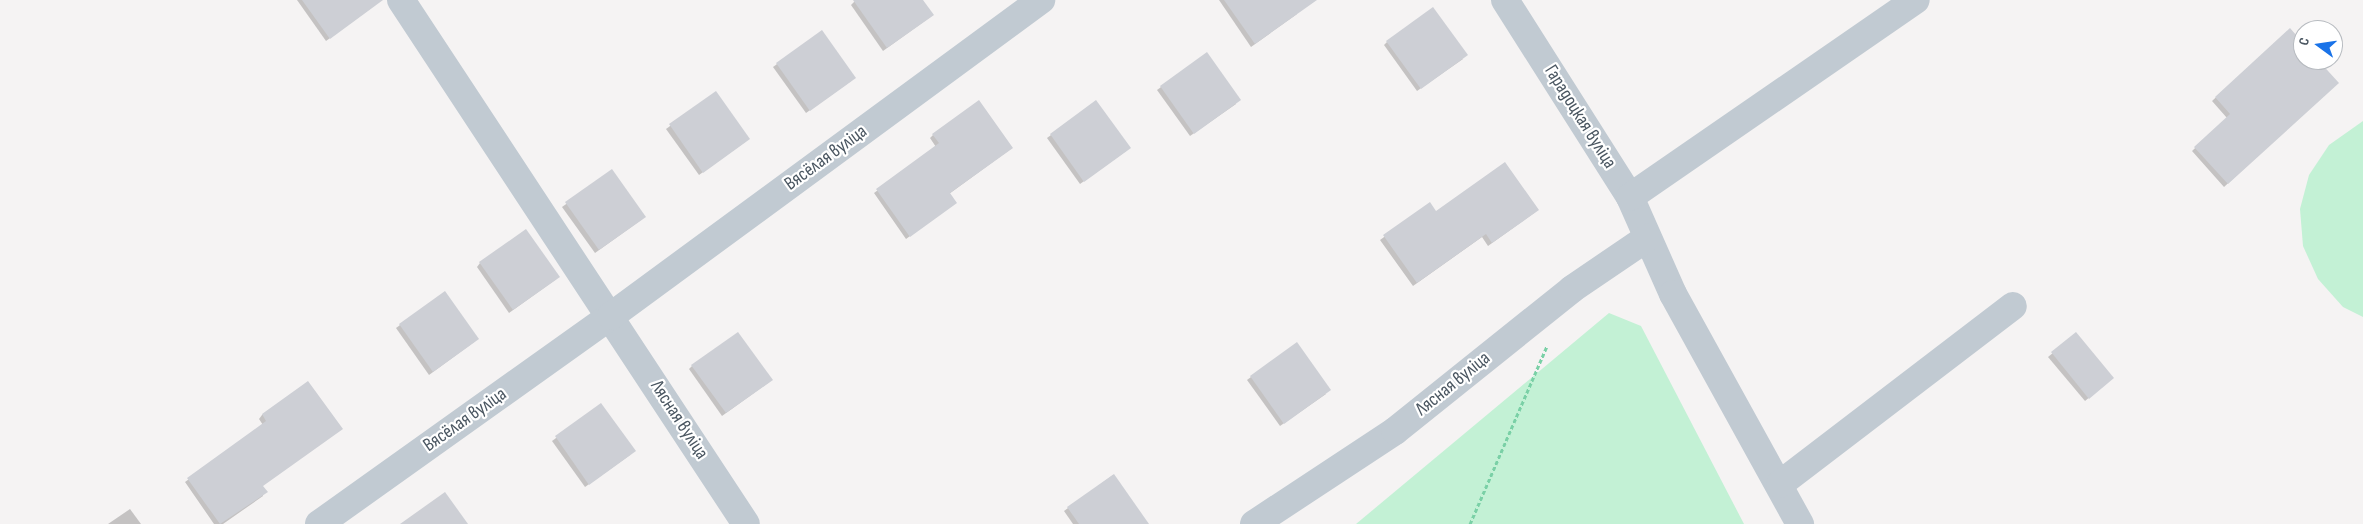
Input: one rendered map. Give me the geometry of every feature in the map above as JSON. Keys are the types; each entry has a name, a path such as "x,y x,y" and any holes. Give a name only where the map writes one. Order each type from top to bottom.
{"street":[{"path":"401,0 611,316"},
{"name":"Вясёлая вуліца","path":"319,524 611,316 1041,0"},
{"name":"Гарадоцкая вуліца","path":"1504,0 1630,197 1647,238 1678,302 1780,484 1800,524"},
{"path":"1630,197 1916,0"},
{"name":"Лясная вуліца","path":"1254,524 1395,431 1572,289 1647,238"},
{"path":"1780,484 2013,306"},
{"name":"Лясная вуліца","path":"611,316 746,524"}],"path":[{"path":"1470,524 1549,343"}],"green space":[{"path":"2363,121 2363,317 2343,307 2318,279 2303,246 2300,209 2309,175 2329,145"},
{"path":"1609,313 1641,326 1744,524 1356,524"}],"building":[{"path":"302,0 383,0 330,39"},
{"path":"853,0 923,0 934,15 887,48"},
{"path":"1224,0 1317,0 1255,44"},
{"path":"1433,7 1468,55 1421,89 1386,41"},
{"path":"2290,28 2293,31 2293,70 2327,70 2339,83 2228,184 2194,147 2230,114 2215,97"},
{"path":"822,30 856,78 810,111 776,63"},
{"path":"1207,52 1241,100 1194,134 1160,86"},
{"path":"716,91 750,139 703,173 669,124"},
{"path":"979,100 1013,148 950,193 957,203 910,237 876,189 939,143 932,134"},
{"path":"1096,100 1131,148 1084,182 1050,134"},
{"path":"1505,162 1539,210 1492,243 1486,234 1417,283 1383,235 1430,202 1436,211"},
{"path":"612,169 646,217 599,250 565,202"},
{"path":"526,229 560,277 513,310 479,262"},
{"path":"445,291 479,339 433,372 399,324"},
{"path":"738,332 773,380 726,413 691,365"},
{"path":"2076,332 2114,378 2089,399 2051,352"},
{"path":"1297,342 1331,390 1284,424 1250,376"},
{"path":"308,381 343,429 263,486 268,492 220,524 187,478 266,421 262,414"},
{"path":"601,403 636,451 589,485 555,436"},
{"path":"1114,474 1149,524 1079,524 1067,507"},
{"path":"445,492 468,524 400,524"}]}
